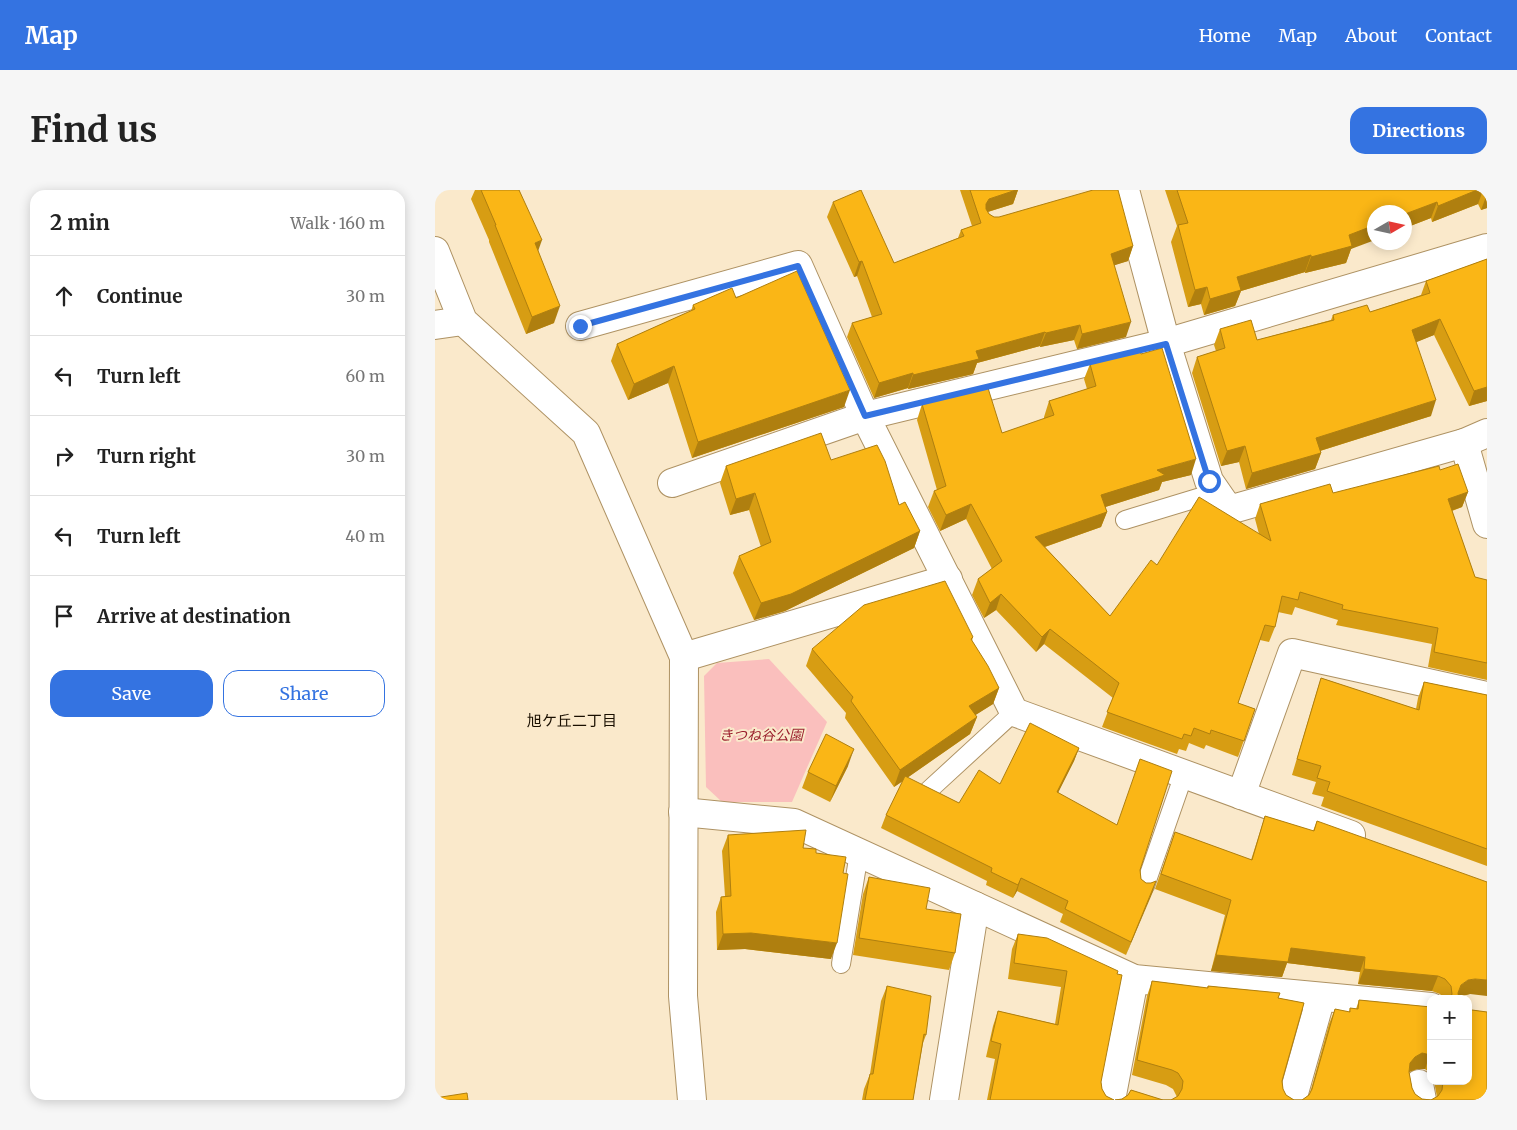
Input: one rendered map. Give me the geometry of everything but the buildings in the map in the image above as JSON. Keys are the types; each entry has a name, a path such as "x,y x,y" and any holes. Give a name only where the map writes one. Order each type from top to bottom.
{"street":[{"path":"1125,190 1166,344 1209,481 1229,510 1475,438 1487,524"},
{"path":"672,483 865,416 1166,344 1487,248"},
{"path":"435,252 463,321 586,434 684,657 683,996 692,1100"},
{"path":"580,326 798,266 865,416 1014,712 1378,844"},
{"path":"435,325 463,321"},
{"path":"684,657 948,579"},
{"path":"1241,795 1292,653 1487,696"},
{"path":"683,812 794,823 1134,979 1427,1007"},
{"path":"944,1100 975,906"},
{"path":"1121,1093 1134,979"},
{"path":"1292,1100 1321,996"}],"lane":[{"path":"1125,520 1217,492"},
{"path":"928,791 1014,712"},
{"path":"1145,886 1184,774"},
{"path":"841,964 859,853"}],"green space":[{"name":"きつね谷公園","path":"769,659 827,722 792,802 722,802 706,787 704,676 717,663"}],"district":[{"name":"旭ケ丘二丁目","path":"572,720"}],"route":[{"path":"580,326 798,266 865,416 1166,344 1209,481"}]}
